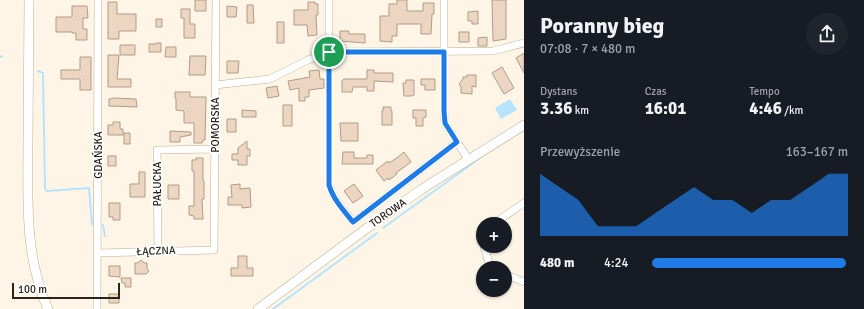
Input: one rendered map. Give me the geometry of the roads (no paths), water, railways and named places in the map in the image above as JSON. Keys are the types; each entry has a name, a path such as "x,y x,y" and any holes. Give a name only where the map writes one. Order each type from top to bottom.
{"street":[{"path":"29,0 28,221 33,262 48,309"},
{"name":"GDAŃSKA","path":"97,309 98,0"},
{"name":"POMORSKA","path":"214,250 216,0"},
{"path":"329,0 329,185 330,190 337,201 353,222 457,142"},
{"path":"444,0 445,123 468,159"},
{"path":"215,85 270,79 308,60 329,52 493,51 524,44"},
{"name":"TOROWA","path":"258,309 422,189 524,125"},
{"name":"PAŁUCKA","path":"158,251 157,150 214,150"},
{"path":"503,217 524,203"},
{"name":"ŁĄCZNA","path":"98,253 214,250"},
{"path":"512,277 524,282"}],"water":[{"path":"510,99 517,110 501,119 495,108"}],"waterway":[{"path":"38,71 43,73 45,189 47,191 89,188 92,224"},
{"path":"383,228 484,155"},
{"path":"103,225 105,236"},
{"path":"273,309 377,233"}]}
